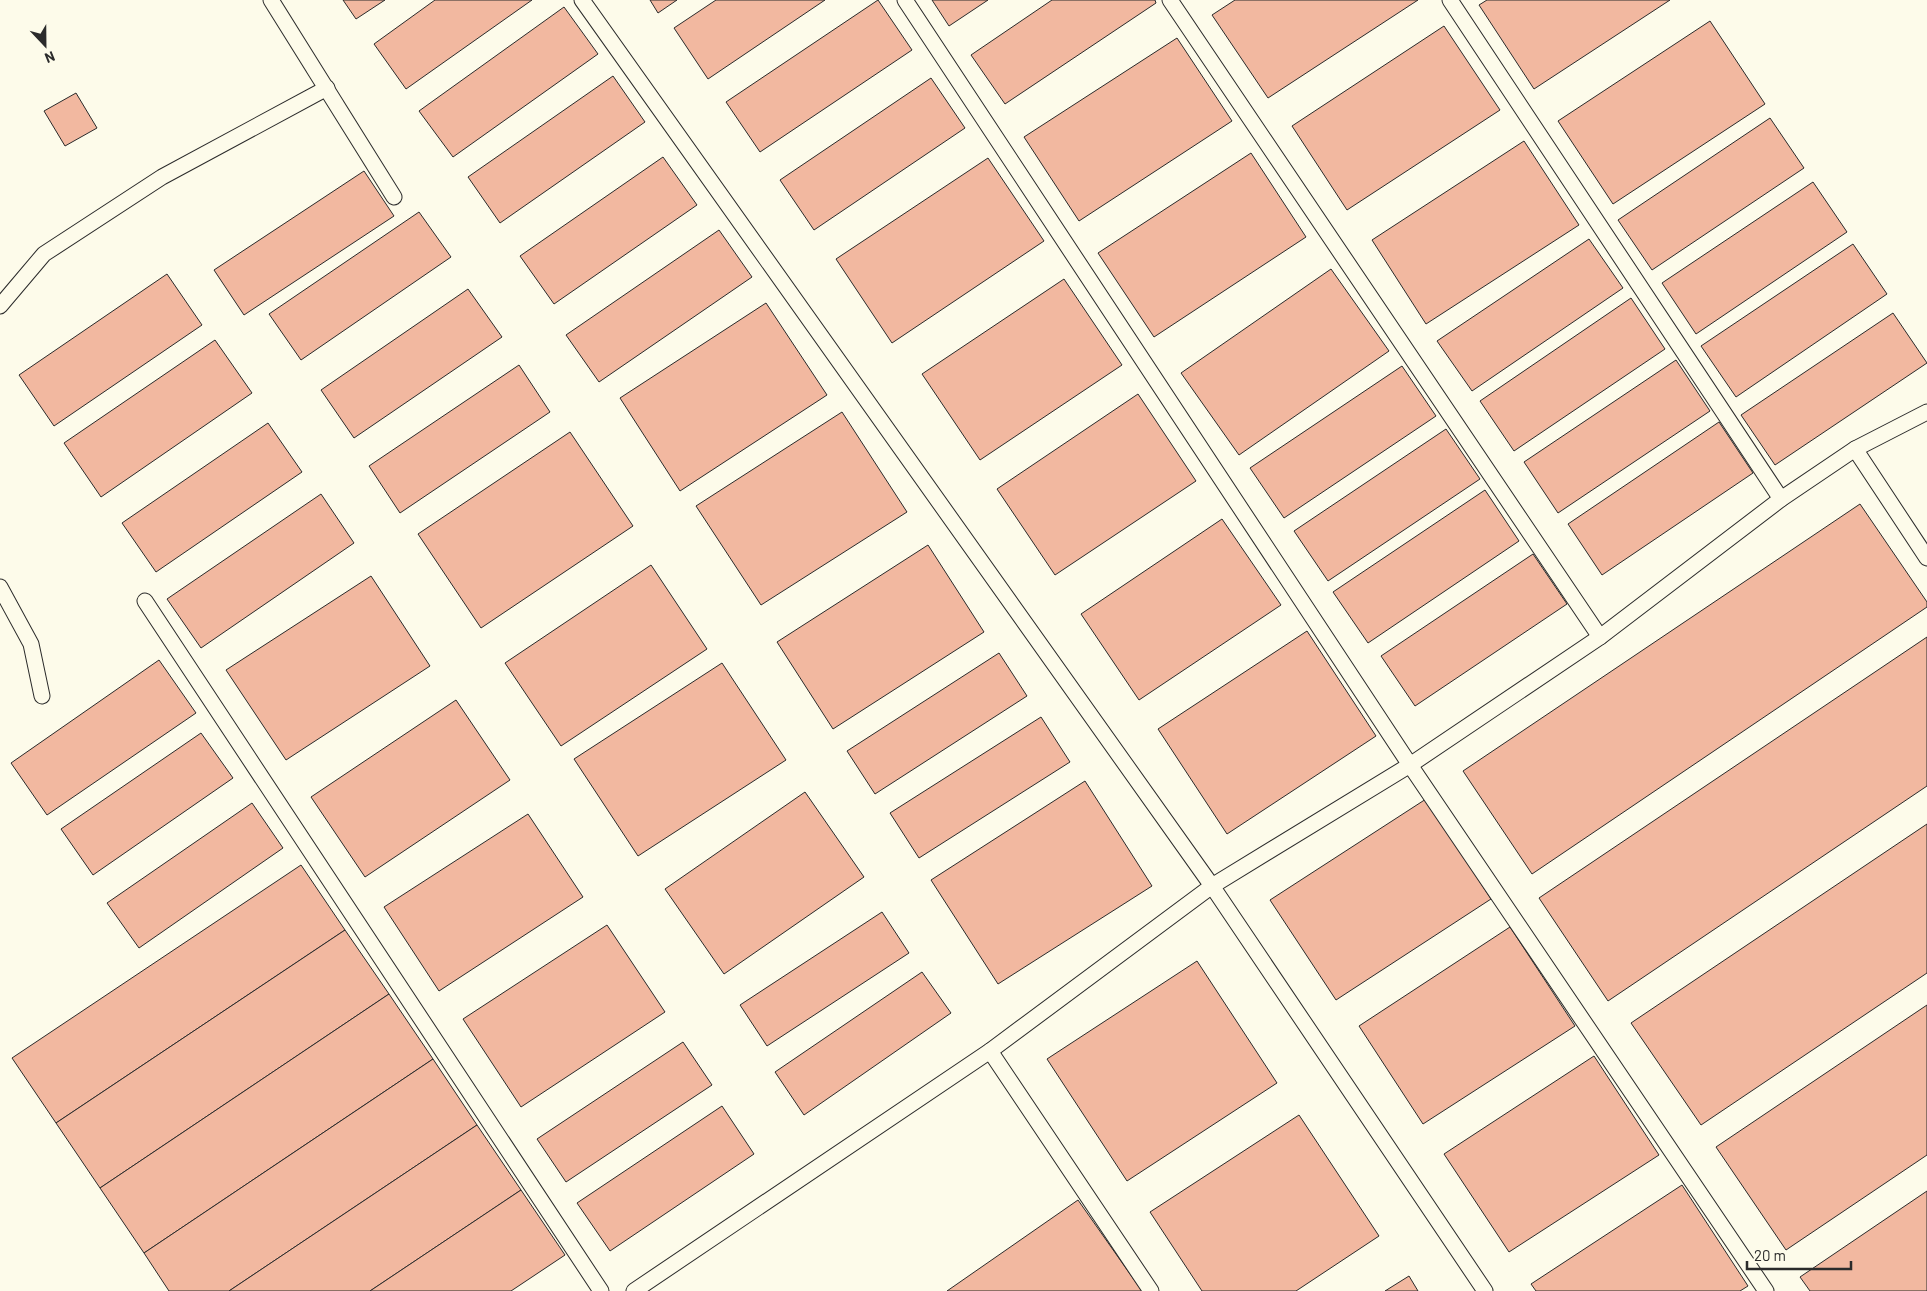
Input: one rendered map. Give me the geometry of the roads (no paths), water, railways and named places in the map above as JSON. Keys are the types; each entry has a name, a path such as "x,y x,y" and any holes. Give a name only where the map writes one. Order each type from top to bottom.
{"lane":[{"path":"271,0 394,197"},
{"path":"582,0 1212,886 1485,1291"},
{"path":"905,0 1410,765 1766,1291"},
{"path":"1170,0 1600,637"},
{"path":"1450,0 1781,499"},
{"path":"0,306 44,254 162,178 326,88"},
{"path":"634,1291 990,1051 1212,886 1410,765 1600,637 1781,499 1856,449 1927,412"},
{"path":"1856,449 1927,558"},
{"path":"0,586 31,644 42,696"},
{"path":"144,601 601,1291"},
{"path":"990,1051 1151,1291"}]}
